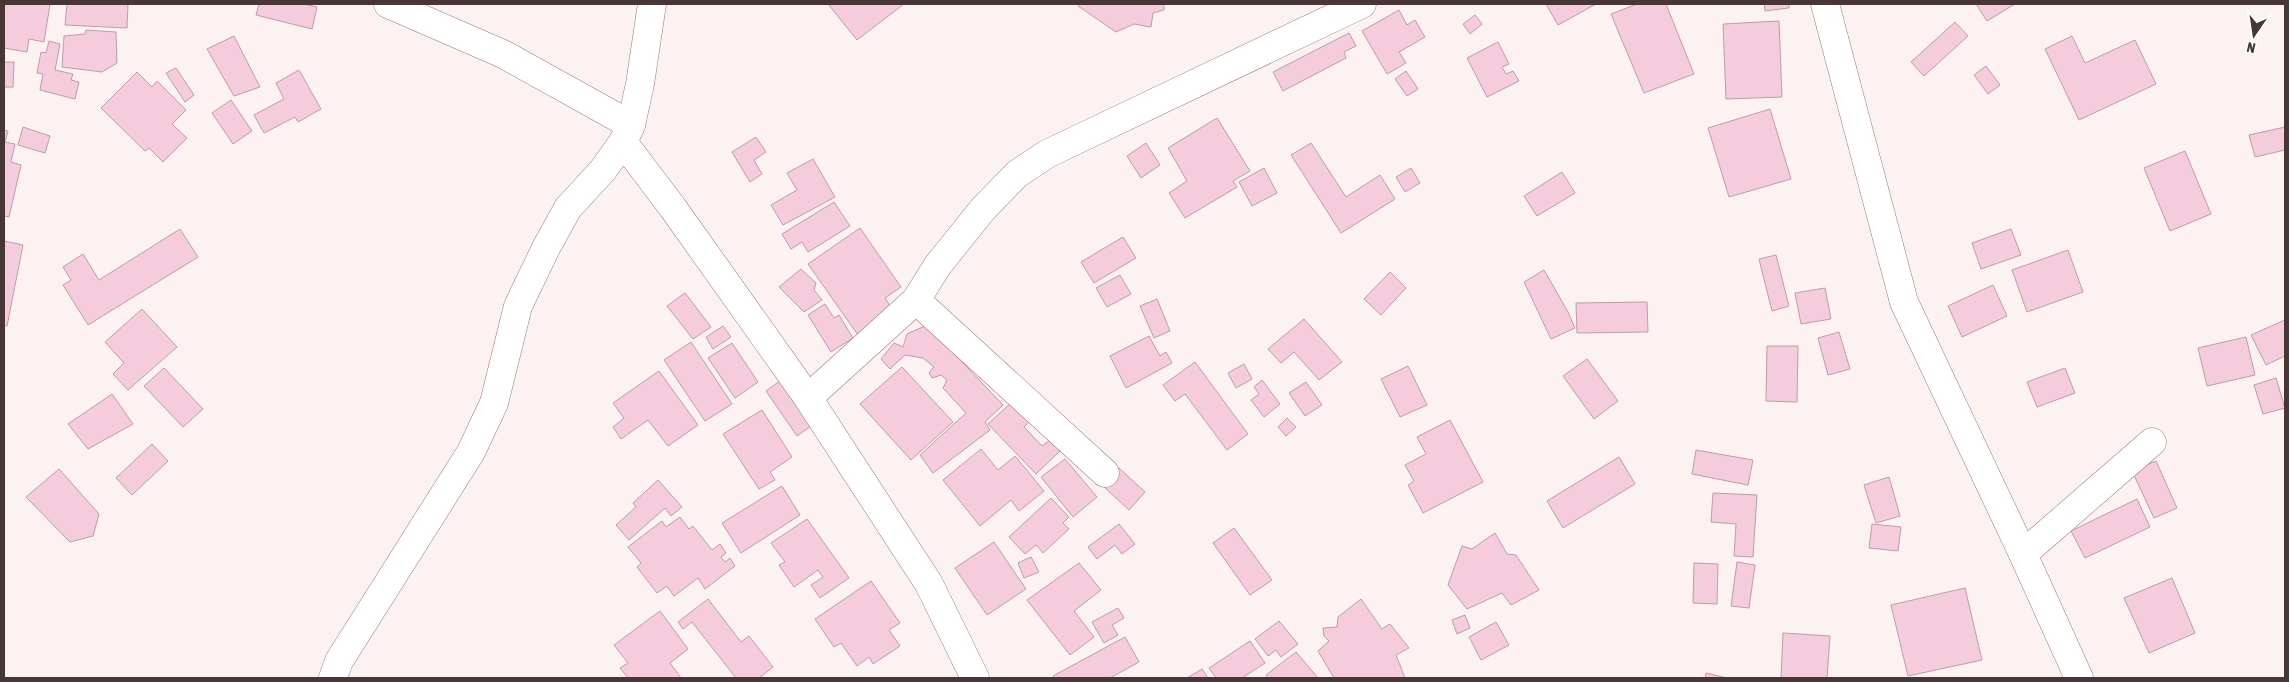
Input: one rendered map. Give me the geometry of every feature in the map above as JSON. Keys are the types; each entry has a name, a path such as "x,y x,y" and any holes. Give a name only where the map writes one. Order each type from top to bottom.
{"street":[{"path":"388,4 504,54 627,133 674,208 808,398 929,584 975,678"},
{"path":"342,673 471,452 494,403 518,306 547,246 568,208 603,170 627,133 640,84 652,4"},
{"path":"808,398 916,300 943,258 984,209 1017,174 1047,154 1362,4"},
{"path":"1825,4 1904,302 2023,554 2079,678"},
{"path":"916,300 1105,473"},
{"path":"2023,554 2152,442"}],"building":[{"path":"4,4 50,4 44,42 29,39 27,52 4,48"},
{"path":"67,4 128,4 127,28 65,25"},
{"path":"259,4 303,4 317,7 312,29 256,15"},
{"path":"828,4 904,4 857,40"},
{"path":"1079,4 1164,4 1164,10 1153,13 1151,27 1134,24 1116,32 1078,6"},
{"path":"1546,4 1596,4 1558,25"},
{"path":"1637,4 1666,4 1694,74 1644,93 1611,14"},
{"path":"1764,4 1789,4 1789,8 1765,11"},
{"path":"1976,4 2015,4 1987,21"},
{"path":"1399,10 1407,25 1415,20 1425,37 1399,52 1406,63 1387,74 1362,31"},
{"path":"1475,15 1482,24 1470,34 1463,24"},
{"path":"1779,21 1782,97 1726,99 1723,24"},
{"path":"1955,22 1968,36 1924,76 1911,62"},
{"path":"86,30 116,32 117,63 102,72 62,67 64,36 85,34"},
{"path":"1349,33 1356,46 1344,52 1346,58 1283,91 1273,72"},
{"path":"234,36 260,87 234,96 207,49"},
{"path":"2072,36 2085,63 2135,40 2156,84 2079,120 2045,49"},
{"path":"49,41 60,44 55,70 73,74 71,80 79,82 75,99 40,90 43,74 37,73 41,52 46,53"},
{"path":"1498,42 1509,64 1502,67 1506,74 1513,71 1519,81 1487,97 1467,58"},
{"path":"4,62 14,62 13,87 4,87"},
{"path":"1986,66 2000,85 1988,94 1974,75"},
{"path":"176,68 194,95 185,102 166,73"},
{"path":"299,70 321,109 298,122 295,117 264,133 254,115 284,99 276,83"},
{"path":"1406,71 1418,89 1407,96 1395,79"},
{"path":"137,72 152,87 157,81 186,110 172,124 187,138 163,162 149,148 145,151 101,108"},
{"path":"231,100 252,131 233,144 212,113"},
{"path":"1770,109 1791,179 1729,197 1708,128"},
{"path":"1217,118 1250,171 1233,181 1237,187 1185,218 1169,193 1187,181 1168,148"},
{"path":"23,127 50,136 45,153 18,145"},
{"path":"2285,127 2285,150 2255,157 2249,135"},
{"path":"4,130 8,131 5,142 15,144 11,162 21,165 9,217 4,216"},
{"path":"756,137 766,152 754,160 762,174 750,182 732,152"},
{"path":"1146,143 1160,165 1141,178 1127,156"},
{"path":"1311,143 1346,197 1380,175 1395,199 1341,233 1291,155"},
{"path":"2185,151 2211,214 2170,231 2144,168"},
{"path":"813,159 835,197 783,225 771,205 797,190 787,173"},
{"path":"1264,168 1277,193 1252,206 1239,182"},
{"path":"1411,168 1420,183 1405,192 1396,177"},
{"path":"1562,172 1575,193 1537,216 1524,196"},
{"path":"834,202 850,226 808,252 802,242 791,249 782,234"},
{"path":"860,228 901,287 885,298 893,310 858,335 808,264"},
{"path":"180,229 198,257 88,325 63,285 71,280 63,267 83,254 99,280"},
{"path":"2011,229 2021,255 1981,269 1972,243"},
{"path":"1123,237 1136,258 1094,283 1081,262"},
{"path":"4,241 23,245 7,326 4,326"},
{"path":"2068,250 2083,292 2027,312 2012,270"},
{"path":"1776,255 1789,306 1772,311 1759,259"},
{"path":"801,269 816,283 814,290 822,300 804,312 779,287"},
{"path":"1544,270 1575,328 1551,339 1524,282"},
{"path":"1390,272 1406,288 1381,315 1364,299"},
{"path":"1120,275 1131,294 1107,307 1096,288"},
{"path":"1993,285 2007,316 1962,337 1948,306"},
{"path":"1825,288 1831,319 1801,324 1795,293"},
{"path":"685,293 711,327 693,339 667,306"},
{"path":"1157,299 1170,331 1154,338 1140,306"},
{"path":"1647,302 1648,332 1577,333 1576,303"},
{"path":"825,304 834,318 839,315 853,338 831,352 808,315"},
{"path":"142,309 177,347 128,390 113,374 124,363 105,342"},
{"path":"1304,319 1342,362 1319,380 1294,352 1281,363 1268,349"},
{"path":"2285,320 2285,356 2266,365 2251,335"},
{"path":"927,325 1003,405 985,422 990,430 933,473 920,455 966,413 943,388 947,380 941,375 932,378 929,373 934,367 923,358 905,355 890,369 881,359 894,343 903,347 907,334"},
{"path":"723,326 731,337 713,349 706,337"},
{"path":"1839,332 1850,369 1828,375 1818,338"},
{"path":"1149,336 1160,356 1166,352 1172,363 1126,388 1110,356"},
{"path":"2246,337 2255,375 2207,386 2198,348"},
{"path":"691,342 732,404 705,421 664,360"},
{"path":"732,343 758,382 735,398 708,358"},
{"path":"1767,346 1798,346 1797,402 1766,401"},
{"path":"1587,359 1618,401 1594,419 1563,376"},
{"path":"1195,362 1248,434 1227,450 1185,394 1175,401 1163,385"},
{"path":"1244,364 1252,379 1236,388 1228,373"},
{"path":"1408,366 1427,405 1400,417 1381,379"},
{"path":"902,367 953,422 911,460 860,404"},
{"path":"164,368 203,409 183,427 144,386"},
{"path":"2065,368 2075,393 2037,407 2027,382"},
{"path":"659,371 698,425 668,446 648,420 621,439 613,427 624,418 613,403"},
{"path":"784,378 815,423 797,436 766,391"},
{"path":"2276,378 2285,408 2263,414 2254,385"},
{"path":"1262,380 1280,404 1264,417 1251,400 1259,394 1254,387"},
{"path":"1306,382 1322,405 1305,416 1289,393"},
{"path":"112,394 133,424 88,449 68,424"},
{"path":"1012,402 1030,421 1024,427 1042,446 1050,440 1060,451 1036,474 988,424"},
{"path":"762,410 792,457 770,472 775,480 759,489 723,434"},
{"path":"1287,418 1296,427 1286,436 1278,427"},
{"path":"1450,420 1483,482 1423,513 1408,485 1414,481 1405,465 1426,454 1417,437"},
{"path":"152,444 168,461 132,495 116,478"},
{"path":"981,449 998,470 1015,456 1044,491 1019,511 1011,500 980,526 943,480"},
{"path":"1696,450 1753,460 1748,485 1692,474"},
{"path":"1619,457 1635,484 1563,528 1547,501"},
{"path":"1065,459 1097,497 1073,517 1041,477"},
{"path":"2156,461 2177,508 2154,518 2132,471"},
{"path":"1119,468 1145,492 1129,510 1103,486"},
{"path":"59,469 99,514 93,536 70,542 26,497"},
{"path":"1889,477 1900,516 1876,523 1864,485"},
{"path":"658,480 682,507 671,516 665,508 629,540 616,525 636,507 633,503"},
{"path":"782,486 800,515 741,553 722,523"},
{"path":"1713,493 1757,495 1753,557 1734,556 1736,524 1711,522"},
{"path":"1051,498 1069,517 1063,523 1069,529 1043,553 1036,545 1025,554 1009,537"},
{"path":"2137,499 2150,527 2085,558 2071,531"},
{"path":"680,517 689,529 693,526 712,550 720,544 726,553 721,557 725,562 730,558 735,566 705,589 698,578 674,596 667,586 657,593 637,567 641,563 628,547 662,521 666,527"},
{"path":"807,519 849,578 820,598 811,585 823,577 818,570 794,587 779,565 785,562 771,543"},
{"path":"1119,524 1135,544 1122,554 1115,545 1097,559 1088,547"},
{"path":"1872,524 1901,527 1898,551 1869,548"},
{"path":"1234,528 1272,580 1250,595 1213,543"},
{"path":"1495,533 1507,554 1516,555 1539,590 1511,605 1502,593 1467,609 1448,585 1462,546 1472,549"},
{"path":"994,542 1026,589 987,615 955,568"},
{"path":"1031,557 1039,572 1024,578 1018,563"},
{"path":"1737,562 1755,565 1749,608 1731,606"},
{"path":"1079,563 1101,590 1074,611 1094,637 1070,655 1027,600"},
{"path":"1694,563 1718,564 1717,604 1693,603"},
{"path":"2172,578 2195,633 2149,653 2124,598"},
{"path":"871,581 900,623 889,630 900,646 873,664 869,657 857,666 841,643 834,647 815,619"},
{"path":"1965,588 1982,660 1908,676 1891,605"},
{"path":"708,599 741,642 749,636 773,667 759,678 736,678 692,622 683,629 678,622"},
{"path":"1361,599 1382,629 1390,624 1409,648 1396,655 1405,678 1334,678 1318,651 1329,641 1324,636 1323,628 1337,627 1338,617"},
{"path":"1118,608 1124,618 1112,625 1118,635 1104,643 1092,622"},
{"path":"660,611 688,649 670,663 681,678 628,678 620,668 628,663 614,645"},
{"path":"1465,615 1470,628 1457,634 1452,620"},
{"path":"1279,621 1298,644 1281,657 1276,650 1268,656 1255,639"},
{"path":"1496,622 1509,645 1481,660 1469,637"},
{"path":"1783,633 1830,636 1827,678 1781,678"},
{"path":"1125,637 1139,662 1110,678 1054,678 1053,676"},
{"path":"1250,641 1265,663 1242,678 1216,678 1209,668"},
{"path":"1296,652 1318,678 1268,678 1266,675"},
{"path":"1202,669 1208,678 1187,678"},
{"path":"1706,673 1727,678 1705,678"}]}
